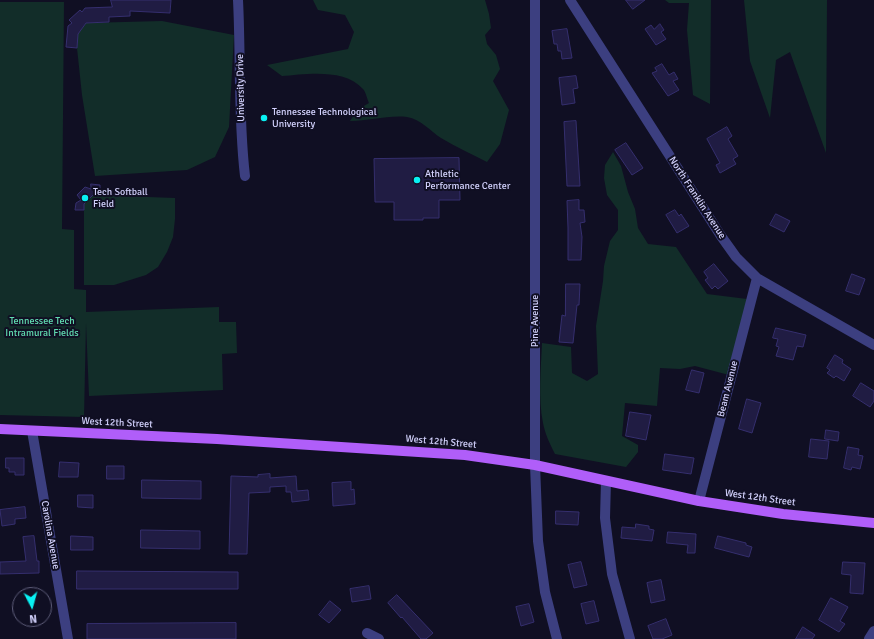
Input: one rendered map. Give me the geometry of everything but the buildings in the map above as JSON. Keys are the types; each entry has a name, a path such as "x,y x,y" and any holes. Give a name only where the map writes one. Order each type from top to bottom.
{"main road":[{"name":"West 12th Street","path":"0,429 217,439 449,454 535,466 699,501 783,514 874,523"}],"street":[{"name":"University Drive","path":"238,0 241,145 245,176"},
{"name":"Pine Avenue","path":"535,0 535,466 538,541 545,592 557,639"},
{"name":"North Franklin Avenue","path":"570,0 721,236 736,257 757,278 874,345"},
{"name":"Beam Avenue","path":"699,501 757,278"},
{"name":"Carolina Avenue","path":"32,431 68,639"},
{"path":"606,481 605,518 612,574 630,639"},
{"path":"869,639 874,631"},
{"path":"367,633 379,639"}],"green space":[{"path":"313,0 485,0 491,28 485,35 487,44 496,55 500,69 493,81 509,110 500,144 487,162 441,138 412,118 393,117 350,121 357,110 369,103 363,89 355,82 346,78 325,74 282,76 267,65 348,49 354,32 345,15 318,10"},
{"path":"665,0 711,0 710,104 693,95 687,30 689,3 669,3"},
{"path":"744,0 827,0 826,153 790,52 776,60 770,118 750,61"},
{"name":"Tennessee Tech Intramural Fields","path":"0,2 64,2 62,229 74,230 74,289 86,290 86,312 219,307 219,322 236,322 237,353 222,354 223,390 89,396 86,323 84,417 0,415"},
{"path":"162,21 234,35 229,127 215,157 187,170 95,176 82,95 77,48 78,34 86,23"},
{"path":"613,152 621,166 628,192 635,209 638,228 648,244 676,247 707,294 747,299 729,375 695,366 680,369 660,368 657,406 625,403 622,436 638,445 638,452 626,467 555,454 545,431 541,413 540,383 542,343 571,347 572,373 587,381 598,374 596,326 604,266 610,241 618,230 618,210 607,195 604,178 605,165"},
{"name":"Tech Softball Field","path":"93,195 175,198 173,237 167,252 158,267 146,275 114,285 84,285 84,204"}],"place":[{"name":"Tennessee Technological University","path":"264,118"},
{"name":"Athletic Performance Center","path":"417,180"},
{"name":"Tech Softball Field","path":"85,198"}]}
